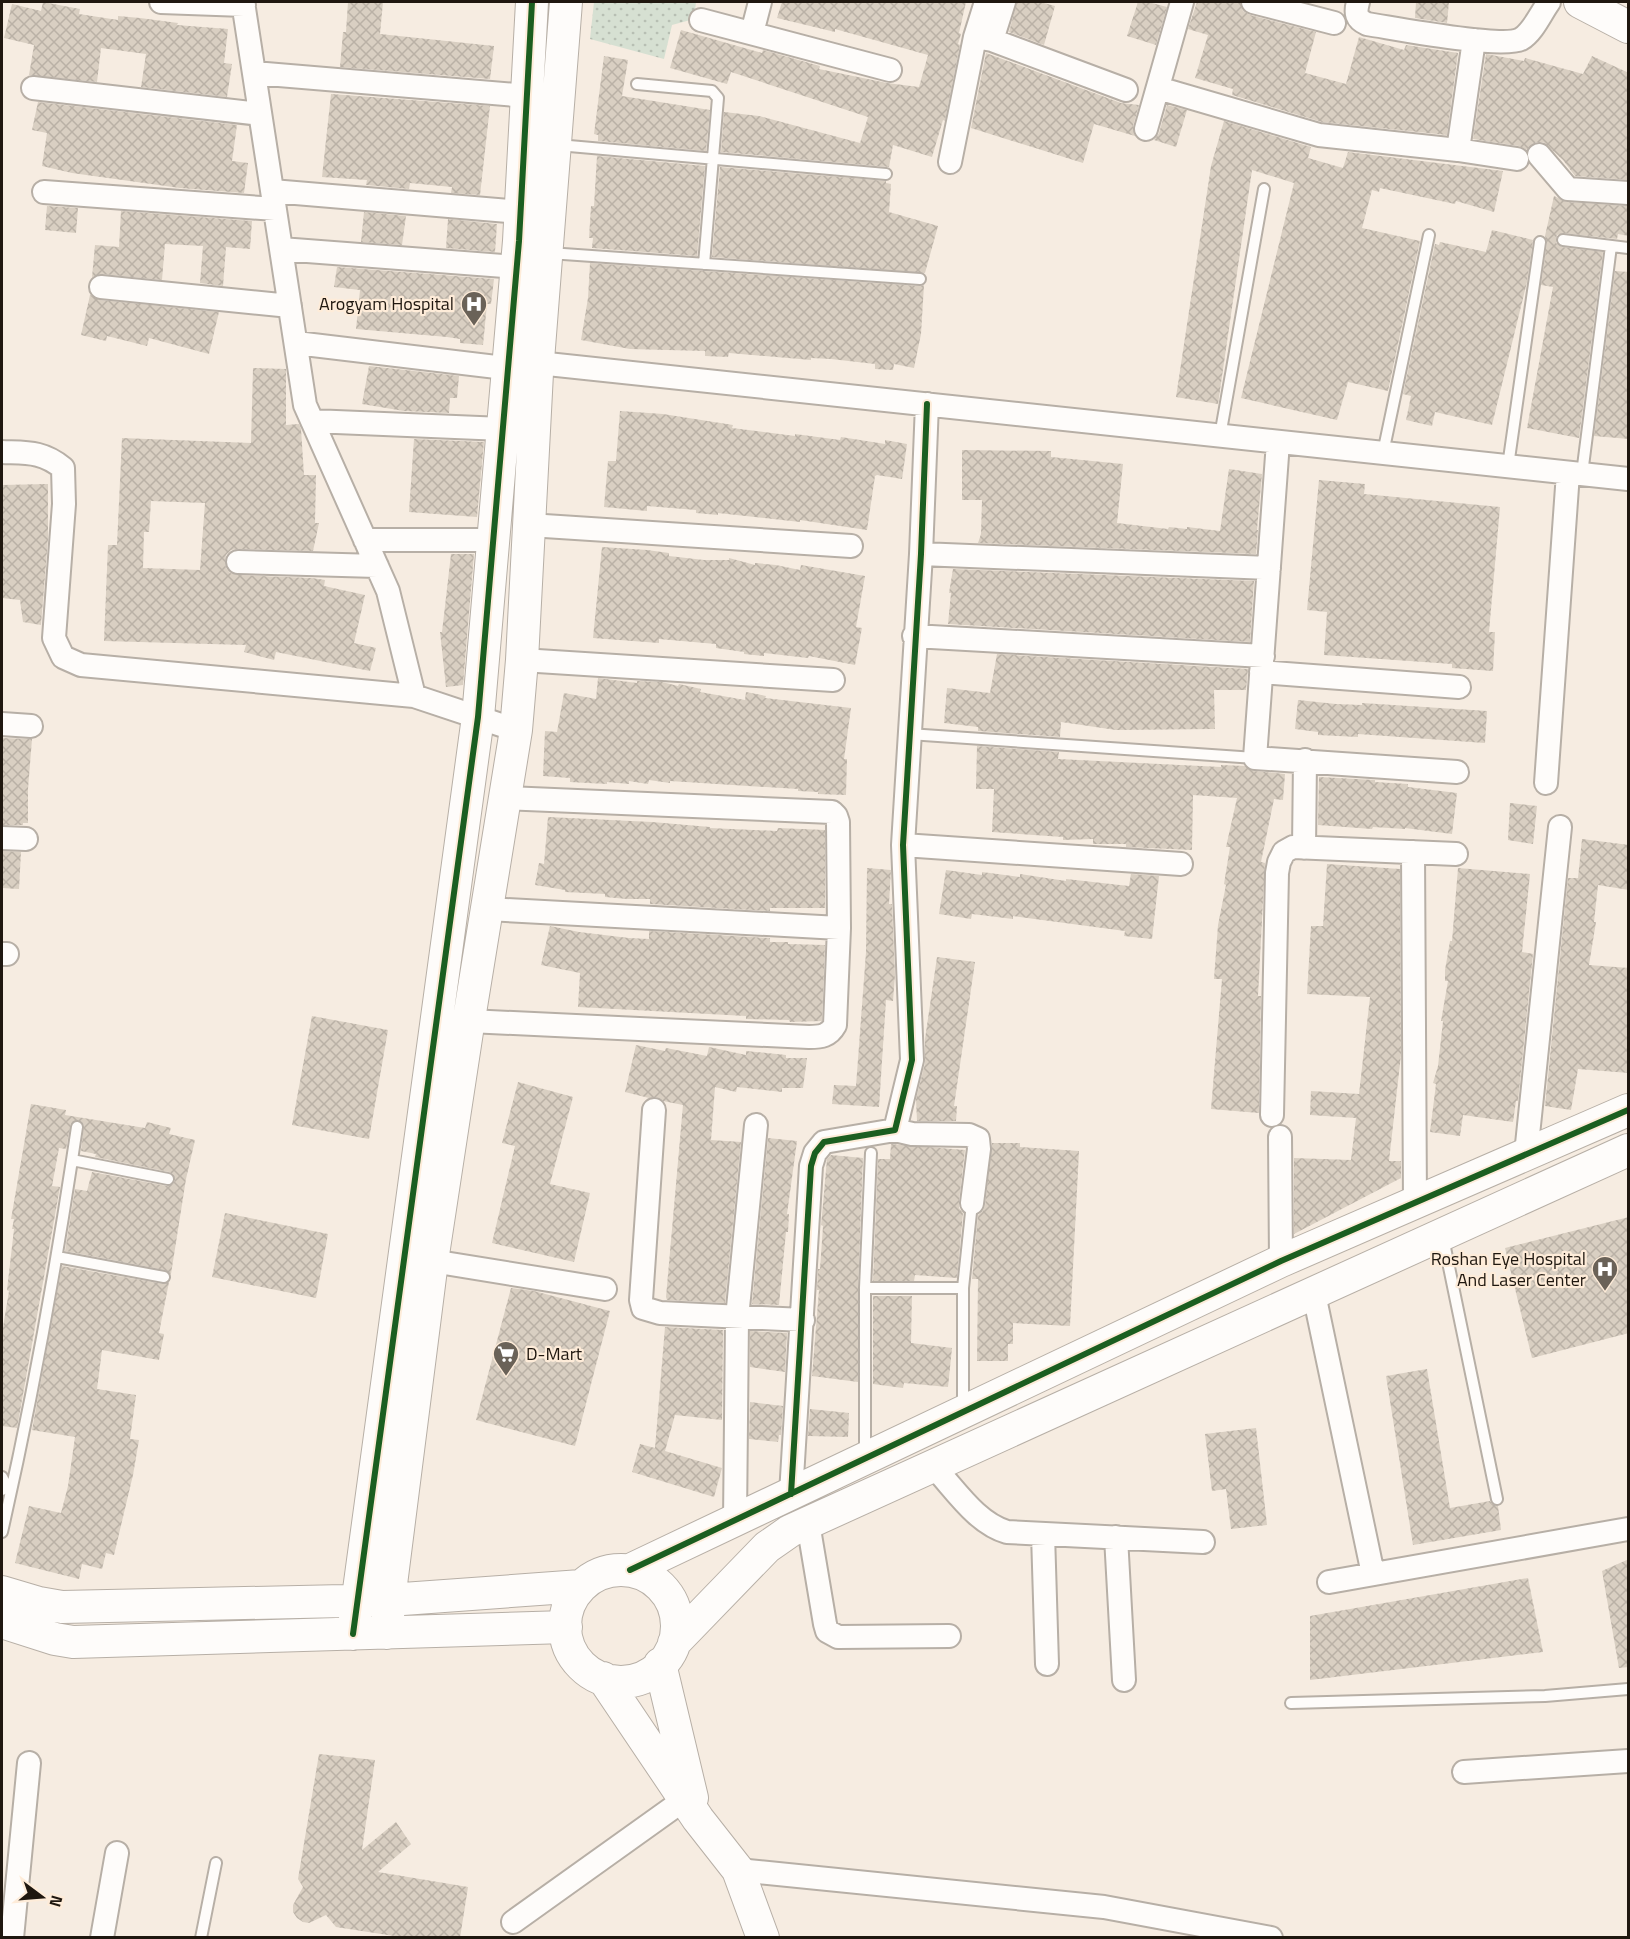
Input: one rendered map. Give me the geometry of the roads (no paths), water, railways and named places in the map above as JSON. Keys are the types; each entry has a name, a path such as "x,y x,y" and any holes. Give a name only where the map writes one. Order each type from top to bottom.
{"street":[{"path":"161,2 244,3 305,405 388,591 414,696"},
{"path":"387,1633 389,1600 432,1261 516,730 529,525 528,368 517,267 532,2"},
{"path":"353,1634 478,717 503,429 528,368 546,253 566,2"},
{"path":"752,33 760,2"},
{"path":"950,162 984,39 986,2"},
{"path":"984,39 1004,2"},
{"path":"1146,129 1182,2"},
{"path":"1253,2 1334,23"},
{"path":"1358,2 1355,10 1356,16 1367,24 1474,40 1507,42 1521,39 1527,34 1549,2"},
{"path":"1580,2 1629,27"},
{"path":"701,20 890,70"},
{"path":"984,39 1126,90"},
{"path":"1458,150 1474,40"},
{"path":"254,73 527,96"},
{"path":"33,88 260,114"},
{"path":"1158,88 1319,135 1528,157 1568,189 1629,193"},
{"path":"44,192 520,212"},
{"path":"281,249 517,267"},
{"path":"100,287 290,306"},
{"path":"296,343 528,368 927,404 1629,480"},
{"path":"895,1130 912,1060 903,845 914,636 921,554 927,404"},
{"path":"312,421 503,429"},
{"path":"1278,442 1255,758 1457,772"},
{"path":"2,452 31,453 51,458 63,468 64,504 54,638 63,657 81,665 414,696 516,730"},
{"path":"1546,783 1575,474"},
{"path":"529,525 851,546"},
{"path":"365,540 493,540"},
{"path":"921,554 1269,568"},
{"path":"238,562 377,566"},
{"path":"914,636 1262,664 1459,687"},
{"path":"522,660 833,680"},
{"path":"2,724 31,726"},
{"path":"1304,848 1305,760"},
{"path":"469,1021 821,1037 831,1032 835,1025 839,928 838,822 832,812 505,798"},
{"path":"1526,1154 1560,827"},
{"path":"2,838 26,839"},
{"path":"903,845 1181,864"},
{"path":"1272,1115 1279,862 1284,852 1293,847 1456,854"},
{"path":"1413,852 1415,1203"},
{"path":"487,909 839,928"},
{"path":"654,1110 641,1300 643,1308 660,1313 802,1320"},
{"path":"630,1570 1281,1261 1629,1110"},
{"path":"735,1521 737,1317 756,1125"},
{"path":"790,1494 809,1191 811,1166 815,1153 824,1142 895,1130 912,1134 969,1136 978,1139 979,1149 972,1203"},
{"path":"1280,1137 1281,1261"},
{"path":"691,1809 667,1654 676,1624 673,1605 663,1589 648,1576 630,1570 613,1570 596,1575 581,1586 571,1600 566,1617 565,1635 571,1652 582,1666 596,1676 614,1682 633,1680 651,1673 667,1654 767,1547 784,1535 1629,1150"},
{"path":"432,1261 605,1289"},
{"path":"1314,1294 1373,1574"},
{"path":"933,1466 982,1519 995,1528 1007,1532 1203,1542"},
{"path":"808,1523 827,1631 838,1637 949,1636"},
{"path":"1329,1582 1629,1529"},
{"path":"1043,1533 1047,1664"},
{"path":"1116,1537 1124,1680"},
{"path":"2,1592 62,1607 389,1600 581,1586"},
{"path":"2,1622 55,1639 73,1642 566,1627"},
{"path":"603,1678 691,1809 738,1869 764,1938"},
{"path":"1464,1772 1629,1761"},
{"path":"12,1938 29,1763"},
{"path":"513,1922 691,1809"},
{"path":"102,1938 117,1853"},
{"path":"738,1869 1104,1907 1271,1938"}],"lane":[{"path":"637,84 712,91 718,99 704,264"},
{"path":"555,145 886,174"},
{"path":"1220,436 1264,189"},
{"path":"1383,453 1429,235"},
{"path":"1563,240 1629,248"},
{"path":"1508,466 1540,242"},
{"path":"1575,474 1611,246"},
{"path":"546,253 920,279"},
{"path":"909,734 1255,758"},
{"path":"2,1533 25,1430 57,1257 77,1127"},
{"path":"865,1460 865,1288 871,1153"},
{"path":"72,1160 168,1179"},
{"path":"963,1413 963,1288 972,1203"},
{"path":"1443,1235 1497,1499"},
{"path":"57,1257 164,1277"},
{"path":"865,1288 963,1288"},
{"path":"2,1477 4,1481 2,1490"},
{"path":"1291,1703 1545,1696 1629,1689"},
{"path":"201,1938 216,1863"}],"place":[{"name":"Arogyam Hospital","path":"474,327"},
{"name":"Roshan Eye Hospital And Laser Center","path":"1605,1292"},
{"name":"D-Mart","path":"506,1377"}]}
